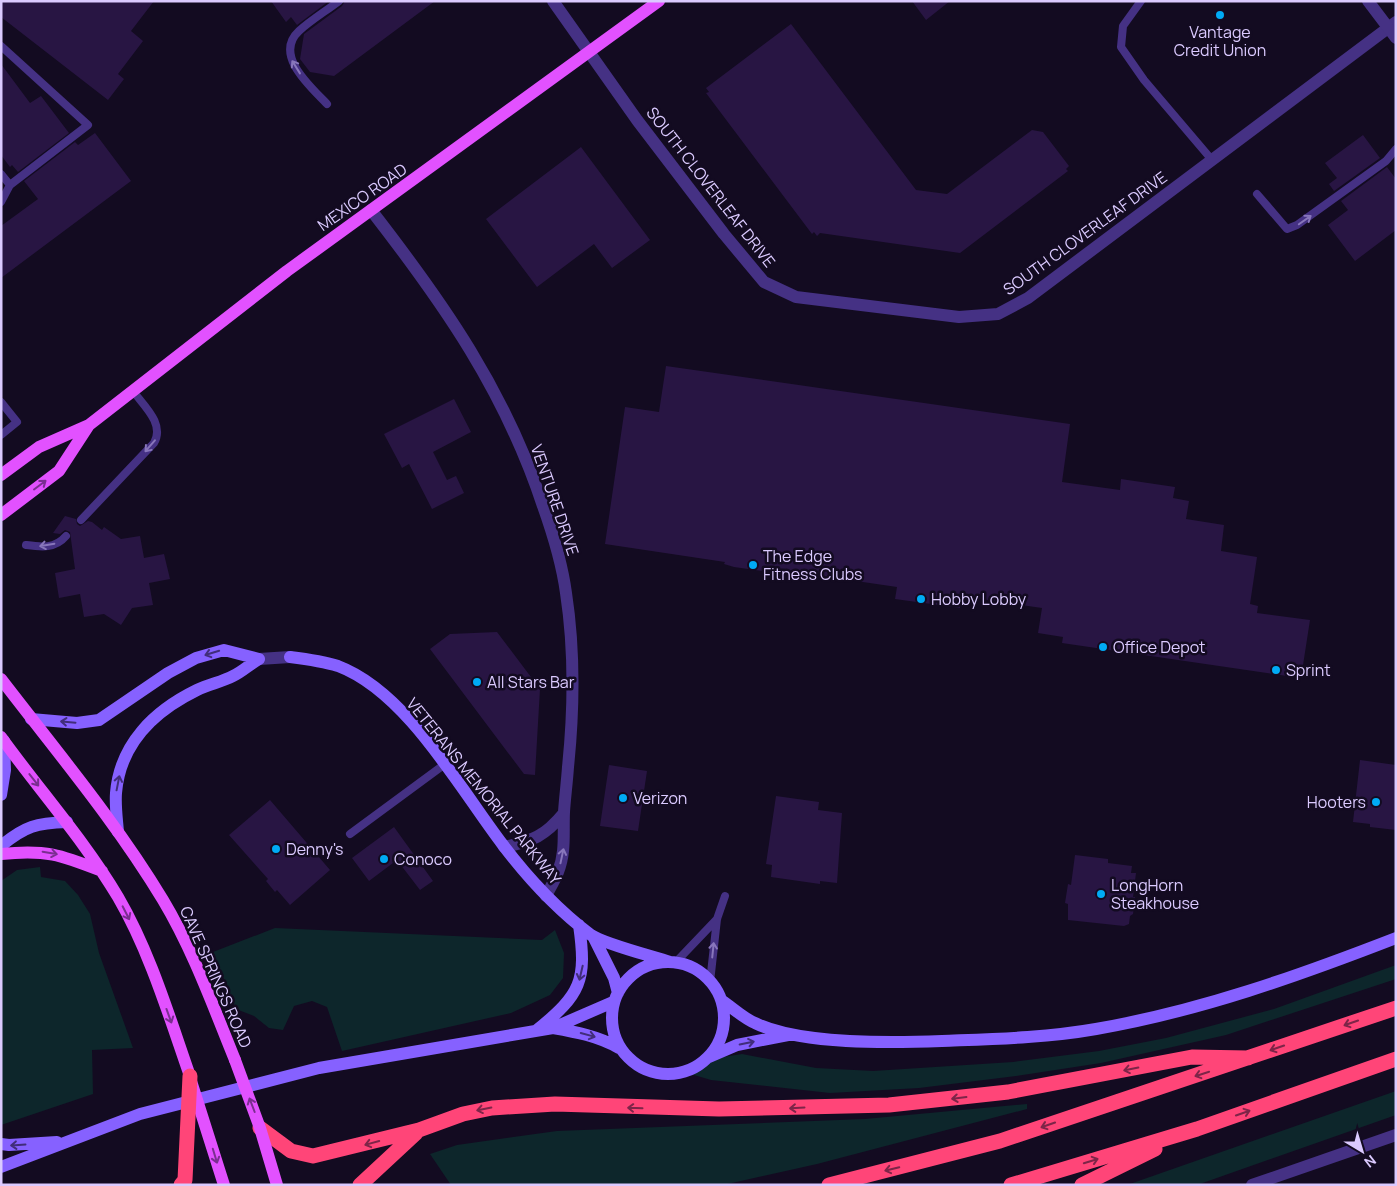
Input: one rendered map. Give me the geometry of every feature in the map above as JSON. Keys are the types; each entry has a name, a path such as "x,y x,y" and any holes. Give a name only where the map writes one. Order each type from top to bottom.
{"highway":[{"path":"829,1185 1000,1141 1396,1008"},
{"path":"260,1128 291,1151 313,1156 419,1130 463,1114 492,1108 555,1104 719,1110 889,1105 1008,1092 1192,1057 1248,1058"},
{"path":"1011,1185 1197,1129 1396,1059"},
{"path":"182,1185 184,1180 190,1076"},
{"path":"1082,1185 1197,1129"},
{"path":"360,1185 419,1130"}],"main road":[{"name":"MEXICO ROAD","path":"1,475 39,447 89,425 287,271 590,53 659,1"},
{"name":"MEXICO ROAD","path":"1,515 59,471 89,425"},
{"name":"VETERANS MEMORIAL PARKWAY","path":"31,719 77,722 99,720 168,672 196,658 224,650 259,659"},
{"name":"VETERANS MEMORIAL PARKWAY","path":"290,657 314,660 339,667 363,679 386,696 445,764 504,847 546,896 593,936 672,962"},
{"name":"VETERANS MEMORIAL PARKWAY","path":"118,832 116,794 120,768 128,747 150,722 168,707 200,688 233,676 259,659"},
{"name":"CAVE SPRINGS ROAD","path":"1,679 118,832 164,901 180,932 235,1060 260,1128 276,1185"},
{"path":"1,794 5,770 3,739"},
{"path":"3,739 67,822 102,871 118,898 146,955 190,1076 224,1185"},
{"path":"1,846 28,826 67,822"},
{"path":"1,854 31,850 50,853 102,871"},
{"path":"534,1032 562,1009 577,988 584,959 579,925"},
{"name":"VETERANS MEMORIAL PARKWAY","path":"593,936 614,978 616,998"},
{"path":"788,1035 754,1023 721,1000 704,974 688,965 672,962 651,964 635,972 622,985 616,998 611,1020 615,1039 624,1055 638,1067 656,1074 675,1074 693,1069 708,1058 737,1045 788,1035 908,1043 1036,1036 1096,1029 1228,998 1279,982 1396,938"},
{"path":"1,1167 140,1114 294,1073 553,1028 616,998"},
{"path":"708,1058 719,1042 724,1024 721,1000"},
{"path":"553,1028 585,1034 621,1048"},
{"path":"1,1144 69,1141"}],"street":[{"name":"SOUTH CLOVERLEAF DRIVE","path":"553,1 643,128 751,268 764,282 796,297 959,317 998,314 1028,298 1212,160 1393,29"},
{"path":"1368,1 1393,29"},
{"name":"VENTURE DRIVE","path":"371,210 444,307 474,354 532,473 553,535 566,593 573,654 573,713 564,813 565,842 559,871 546,896"},
{"name":"VETERANS MEMORIAL PARKWAY","path":"259,659 290,657"},
{"path":"504,847 538,838 551,829 564,813"},
{"path":"1252,1185 1396,1135"}],"lane":[{"path":"327,104 306,82 290,57 290,44 297,32 339,1"},
{"path":"1141,1 1123,26 1120,47 1144,80 1212,160"},
{"path":"1,46 88,125 10,186 1,202"},
{"path":"1257,194 1287,229 1297,225 1378,166 1396,149"},
{"path":"1,174 10,186"},
{"path":"81,520 154,443 158,436 157,424 133,391"},
{"path":"1,402 17,422 1,435"},
{"path":"26,545 44,548 55,545 66,536"},
{"path":"350,834 445,764"},
{"path":"710,982 717,919 725,896"},
{"path":"672,962 717,919"}],"green space":[{"path":"40,867 41,877 65,881 78,895 90,914 99,953 133,1048 92,1050 93,1094 1,1125 1,881 17,870"},
{"path":"275,928 542,940 555,930 564,953 563,978 550,995 511,1013 342,1051 327,1007 312,1001 294,1006 283,1030 269,1028 254,1016 236,1009 213,952"},
{"path":"1396,965 1396,979 1226,1035 1101,1063 1016,1076 919,1088 830,1093 711,1080 684,1072 717,1058 742,1054 816,1068 873,1071 1013,1062 1099,1051 1166,1038 1274,1009"},
{"path":"1396,1091 1396,1115 1197,1185 1127,1185"},
{"path":"1027,1104 1027,1109 817,1164 723,1185 451,1185 430,1154 457,1145 557,1131 865,1119"}],"building":[{"path":"1,1 154,1 131,31 143,41 118,74 124,79 108,100 1,17"},
{"path":"271,1 329,1 297,25 291,17 286,22"},
{"path":"345,1 435,1 334,76 310,72 300,59 304,34 342,6"},
{"path":"912,1 950,1 926,20"},
{"path":"791,24 916,190 947,194 1032,130 1043,132 1069,166 1066,169 1068,171 960,253 820,233 817,236 814,232 812,234 706,93 709,92 706,88"},
{"path":"1,64 30,103 41,96 69,133 18,172 12,165 10,167 1,155"},
{"path":"95,133 131,181 1,278 1,226 38,199 24,181 75,142 78,145"},
{"path":"1363,135 1380,158 1334,191 1329,184 1337,178 1325,163"},
{"path":"581,147 650,240 612,268 594,244 537,287 486,219"},
{"path":"1387,167 1396,179 1396,230 1355,261 1328,225 1348,210 1341,201"},
{"path":"666,366 1070,424 1062,482 1120,490 1121,479 1175,487 1173,498 1189,501 1186,519 1224,525 1221,551 1257,557 1250,604 1258,606 1257,613 1310,620 1301,678 1062,643 1063,637 1038,633 1042,608 961,596 960,608 895,599 897,587 781,570 781,572 770,572 734,567 724,564 725,562 605,544 625,407 659,412"},
{"path":"454,399 471,432 433,452 447,480 456,476 464,493 432,509 409,464 402,468 384,434"},
{"path":"65,516 76,519 77,524 80,526 88,521 92,522 102,530 104,527 121,539 140,536 144,558 164,554 170,579 149,583 153,605 132,608 121,625 104,614 84,617 80,594 59,598 55,573 75,569 70,532 65,530 60,534 53,533"},
{"path":"497,632 540,689 535,775 524,774 430,649 450,634"},
{"name":"Hooters","path":"1360,760 1396,765 1396,830 1370,827 1370,824 1353,822"},
{"name":"Verizon","path":"609,765 647,771 638,831 600,826"},
{"path":"776,796 819,802 818,810 842,813 837,883 820,881 820,884 771,877 772,865 766,864"},
{"name":"Denny's","path":"270,800 330,870 290,905 277,890 275,892 266,881 268,879 229,835"},
{"name":"Conoco","path":"394,827 433,881 420,890 397,860 369,881 352,858"},
{"name":"LongHorn Steakhouse","path":"1075,855 1108,859 1108,863 1132,866 1131,873 1136,873 1133,897 1135,897 1133,914 1130,916 1129,924 1124,926 1068,920 1068,904 1065,903 1068,884 1071,885"}],"place":[{"name":"Vantage Credit Union","path":"1220,15"},
{"name":"The Edge Fitness Clubs","path":"753,565"},
{"name":"Hobby Lobby","path":"921,599"},
{"name":"Office Depot","path":"1103,647"},
{"name":"Sprint","path":"1276,670"},
{"name":"All Stars Bar","path":"477,682"},
{"name":"Verizon","path":"623,798"},
{"name":"Hooters","path":"1376,802"},
{"name":"Denny's","path":"276,849"},
{"name":"Conoco","path":"384,859"},
{"name":"LongHorn Steakhouse","path":"1101,894"}]}
